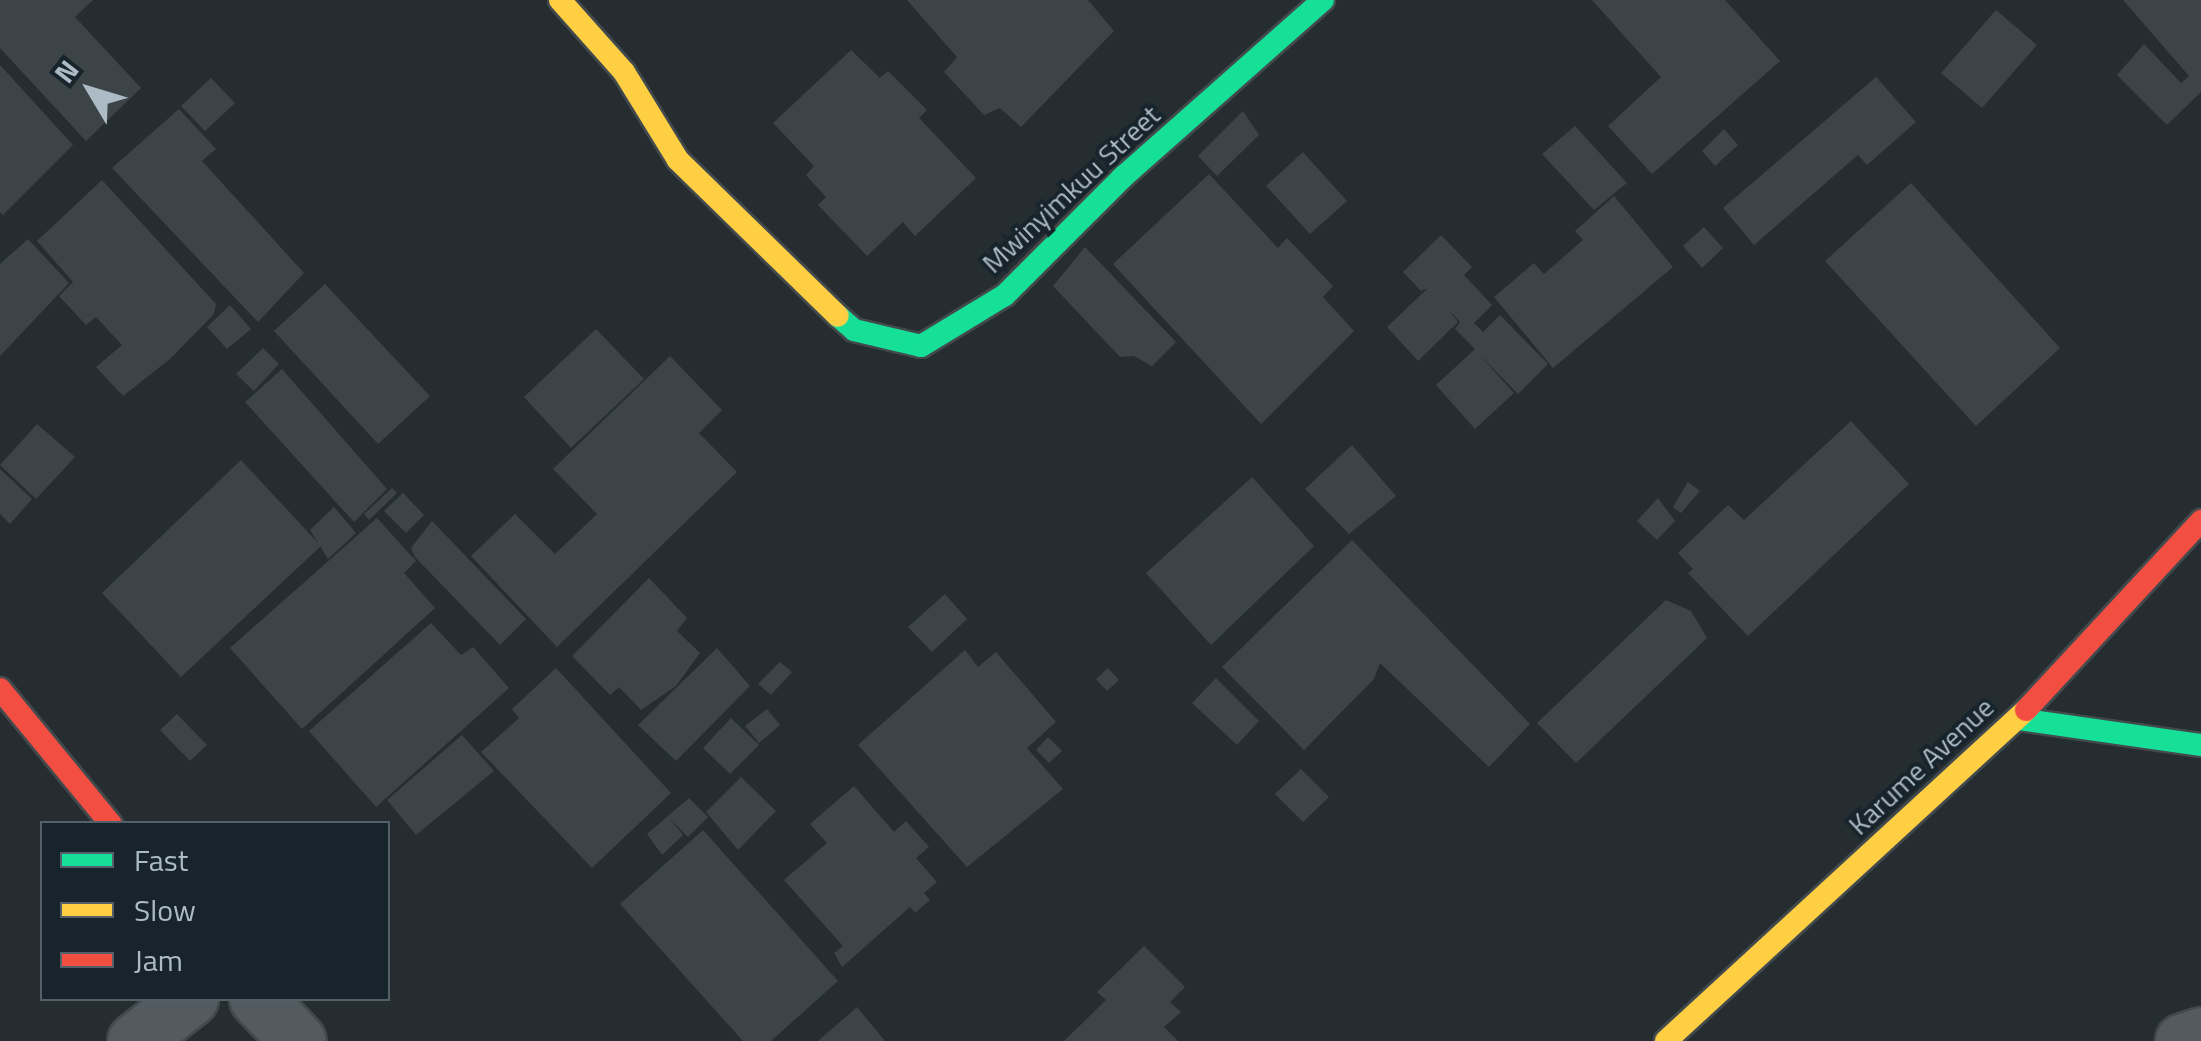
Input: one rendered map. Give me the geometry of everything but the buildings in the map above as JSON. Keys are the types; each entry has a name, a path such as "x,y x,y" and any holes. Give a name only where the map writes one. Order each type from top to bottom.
{"street":[{"name":"Mwinyimkuu Street","path":"560,0 624,72 678,160 739,223 854,330 921,346 1005,295 1123,177 1323,0"},
{"name":"Karume Avenue","path":"1666,1041 2018,718 2201,520"},
{"path":"0,689 109,821"},
{"path":"2018,718 2201,745"},
{"path":"135,1041 186,1001"},
{"path":"260,1001 298,1041"},
{"path":"2183,1041 2201,1035"}],"traffic: fast":[{"path":"838,316 854,330 921,346 1005,295 1123,177 1323,0"},
{"path":"2018,719 2201,745"}],"traffic: slow":[{"path":"560,0 624,72 678,160 838,316"},
{"path":"1666,1041 2026,710"}],"traffic: jam":[{"path":"2026,710 2201,521"},
{"path":"0,689 109,821"}]}
